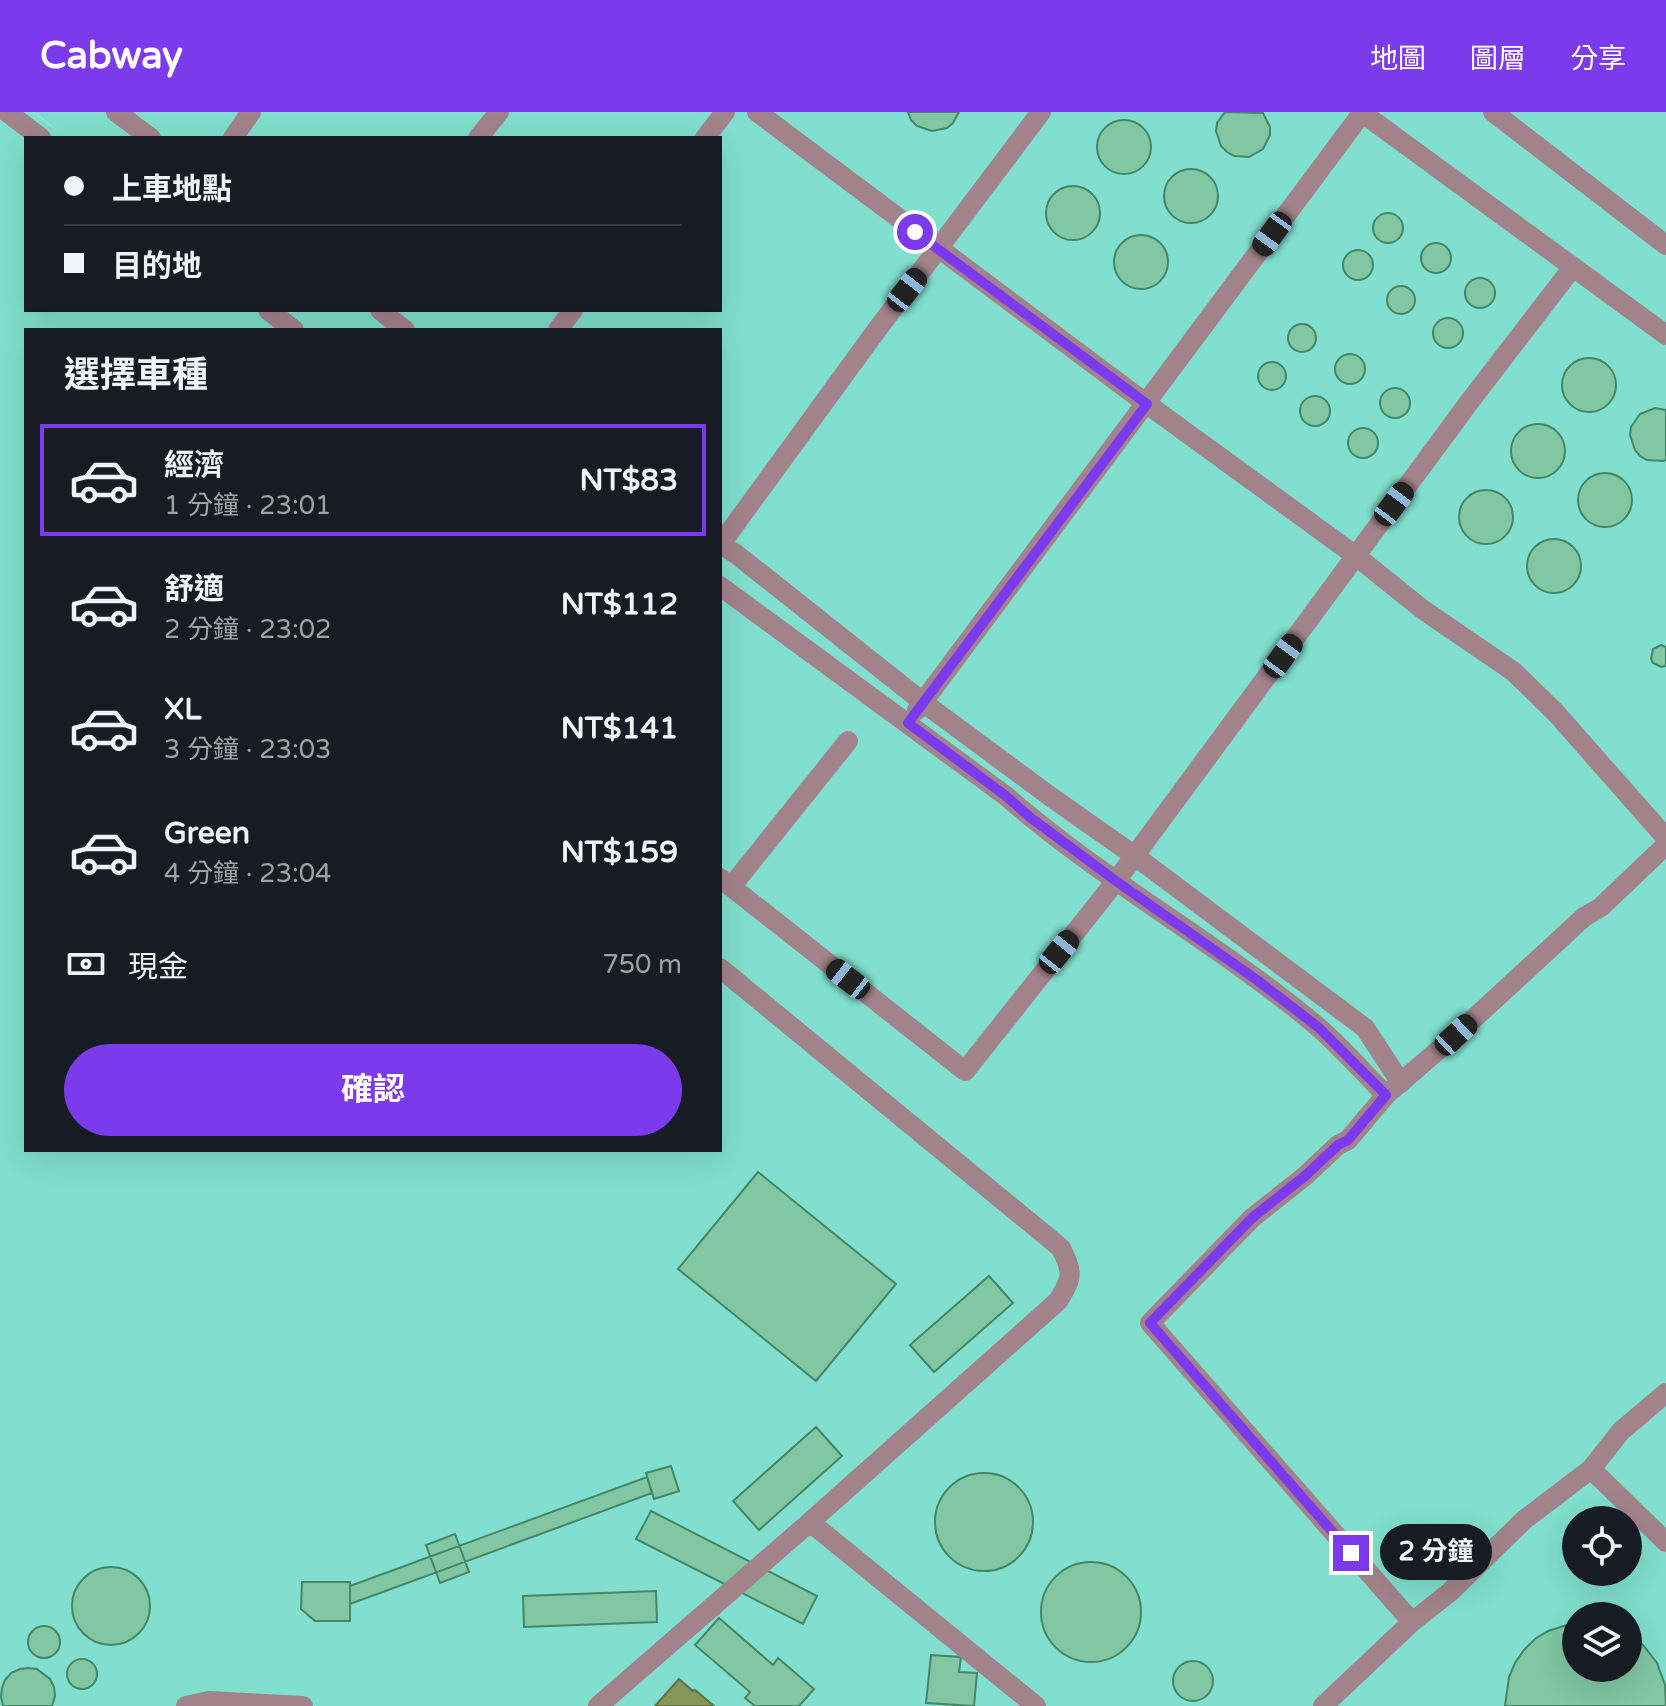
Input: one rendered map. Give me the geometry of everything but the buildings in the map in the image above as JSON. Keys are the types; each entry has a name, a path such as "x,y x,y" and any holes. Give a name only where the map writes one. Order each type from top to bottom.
{"lane":[{"path":"7,112 38,136"},
{"path":"234,136 251,112"},
{"path":"480,136 499,112"},
{"path":"707,136 725,112"},
{"path":"757,112 1356,556 1422,609 1514,672 1556,713 1666,838"},
{"path":"722,541 1041,112"},
{"path":"908,723 1362,112 1666,335"},
{"path":"1493,112 1666,245"},
{"path":"122,113 149,136"},
{"path":"848,741 726,882 965,1071 1135,856 1573,267"},
{"path":"271,312 291,328"},
{"path":"382,312 402,328"},
{"path":"722,546 924,703 1365,1028 1394,1089"},
{"path":"722,588 908,723 1116,881 1257,980 1394,1089"},
{"path":"803,649 824,623"},
{"path":"1412,1622 1150,1323 1252,1218 1338,1145 1348,1140 1394,1089 1584,917 1601,907 1666,845"},
{"path":"598,1706 1058,1301 1070,1283 1069,1264 1061,1248 722,970"},
{"path":"1323,1706 1412,1622 1450,1592 1524,1520 1591,1469 1621,1431 1666,1393"},
{"path":"1591,1469 1666,1542"},
{"path":"810,1522 1036,1706"},
{"path":"186,1706 209,1701 231,1701 303,1706"}],"shaded area":[{"path":"0,112 32,112 63,135 35,112 1666,112 1666,1706 712,1706 679,1679 655,1706 0,1706"},
{"path":"679,1679 695,1690 714,1706 655,1706"}],"route":[{"path":"915,232 1147,404 908,723 1031,818 1318,1027 1386,1095 1348,1140 1338,1145 1252,1218 1150,1323 1351,1553"}]}
